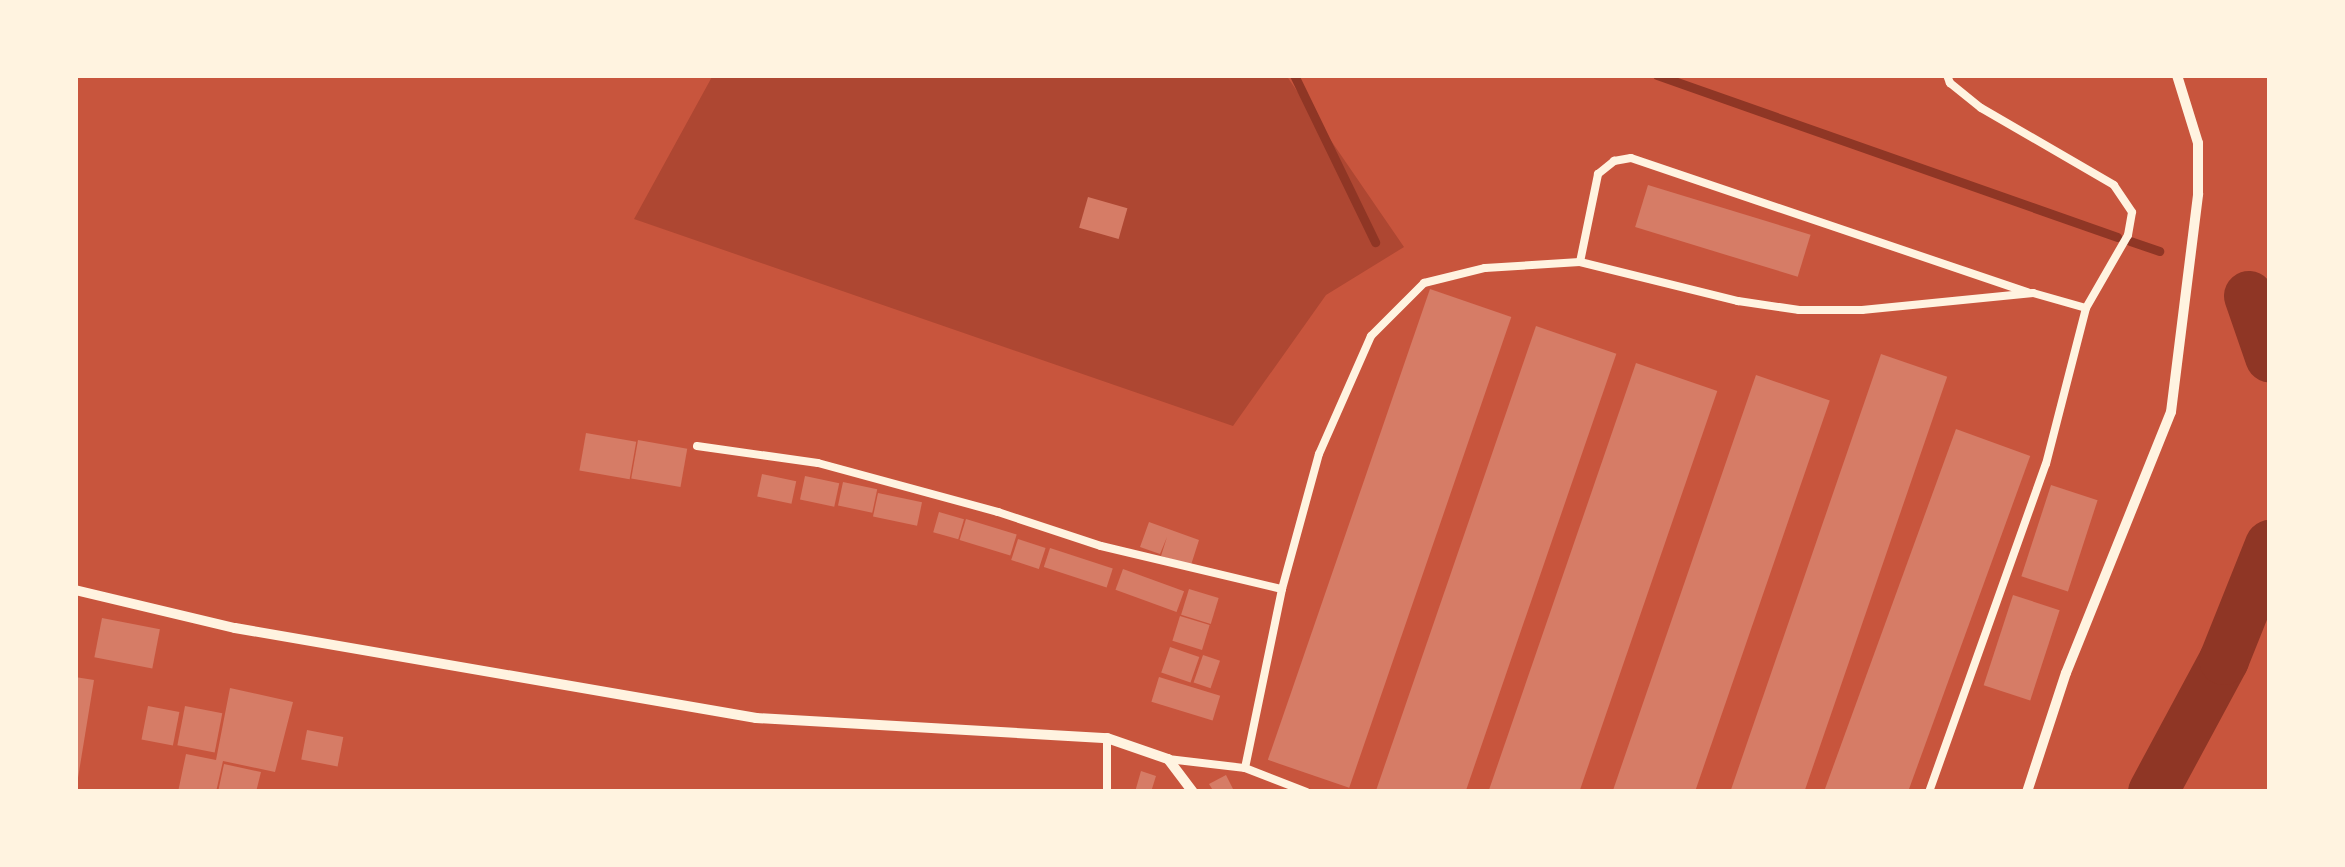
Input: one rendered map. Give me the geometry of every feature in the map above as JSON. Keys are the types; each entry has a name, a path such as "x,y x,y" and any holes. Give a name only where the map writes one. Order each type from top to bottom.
{"street":[{"path":"2027,792 2066,673 2171,412 2198,194 2198,144 2177,75"},
{"path":"75,590 236,628 756,718 1107,738 1168,758 1193,792"}],"lane":[{"path":"1929,792 2046,464 2086,308 2128,235 2132,212 2114,184 1981,108 1950,83 1947,75"},
{"path":"1580,262 1598,174 1614,161 1631,158 2086,308"},
{"path":"1245,768 1282,589 1319,454 1371,336 1424,283 1485,268 1580,262 1738,301 1798,310 1875,309 2032,293"},
{"path":"697,446 818,463 998,512 1101,546 1282,589"},
{"path":"1106,792 1107,738"},
{"path":"1168,758 1212,760 1245,768 1307,792"}],"shaded area":[{"path":"713,75 1286,75 1404,247 1326,295 1233,426 634,219"}],"building":[{"path":"1648,185 1811,235 1798,277 1635,227"},
{"path":"1088,197 1127,208 1119,239 1079,228"},
{"path":"1430,289 1511,317 1349,788 1268,760"},
{"path":"1536,326 1616,354 1465,792 1376,792"},
{"path":"1881,354 1947,377 1804,792 1730,792"},
{"path":"1636,363 1717,391 1579,792 1488,792"},
{"path":"1756,375 1830,400 1695,792 1612,792"},
{"path":"1956,429 2030,456 1908,792 1824,791"},
{"path":"586,433 636,442 630,479 579,470"},
{"path":"638,440 687,449 680,487 631,478"},
{"path":"762,474 796,481 791,504 757,496"},
{"path":"805,476 839,483 834,507 800,499"},
{"path":"843,482 877,489 872,513 838,505"},
{"path":"2051,485 2098,500 2068,591 2021,576"},
{"path":"878,493 922,502 917,526 873,516"},
{"path":"939,512 964,519 958,539 933,532"},
{"path":"966,519 1017,534 1010,556 960,540"},
{"path":"1149,522 1199,540 1191,565 1161,556 1167,537 1160,554 1140,547"},
{"path":"1018,539 1046,548 1039,569 1011,560"},
{"path":"1050,548 1113,568 1107,587 1044,567"},
{"path":"1123,569 1184,591 1177,612 1115,590"},
{"path":"1189,589 1219,598 1211,624 1181,615"},
{"path":"2013,595 2060,610 2030,700 1984,685"},
{"path":"1180,616 1210,625 1202,650 1172,641"},
{"path":"102,618 160,629 152,669 94,657"},
{"path":"1170,647 1199,657 1191,683 1161,673"},
{"path":"1203,655 1220,661 1211,688 1194,682"},
{"path":"75,677 94,680 77,784 75,784"},
{"path":"1159,677 1220,696 1213,721 1151,702"},
{"path":"230,688 293,702 275,772 223,761 216,792 178,792 186,754 216,760"},
{"path":"148,706 179,712 173,745 142,739"},
{"path":"185,706 222,713 215,753 177,745"},
{"path":"307,730 343,737 338,767 301,759"},
{"path":"224,764 261,772 256,792 218,792"},
{"path":"1141,771 1156,776 1151,792 1135,792"},
{"path":"1226,775 1234,791 1214,792 1209,784"}],"waterway":[{"path":"1294,75 1375,242"},
{"path":"1657,75 2117,237"},
{"path":"2130,241 2159,251"},
{"path":"2249,296 2270,357"},
{"path":"2153,792 2224,660 2270,545"}]}
